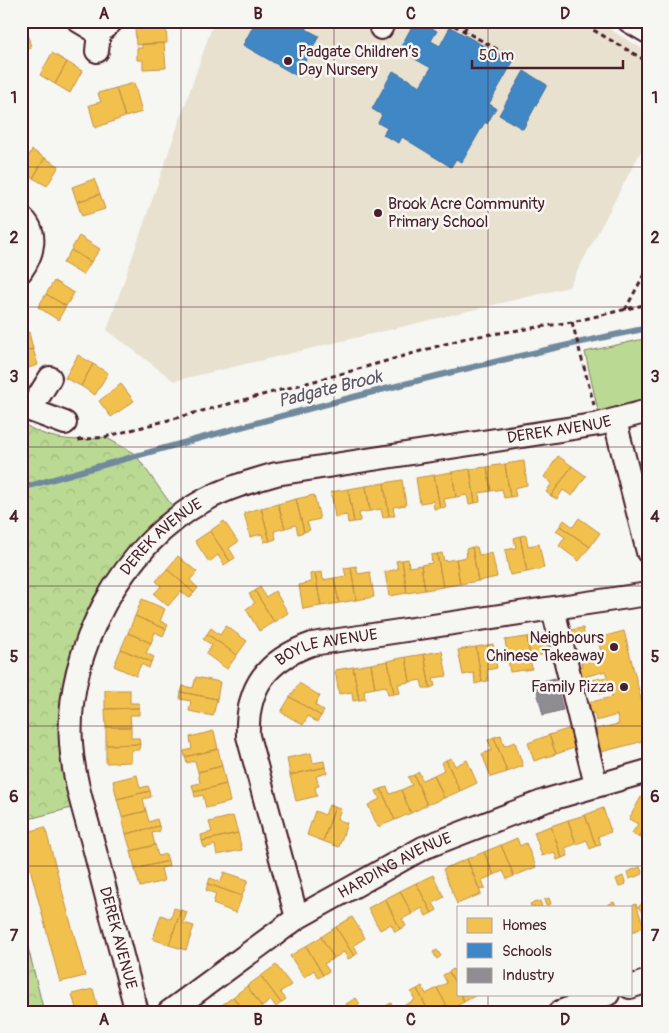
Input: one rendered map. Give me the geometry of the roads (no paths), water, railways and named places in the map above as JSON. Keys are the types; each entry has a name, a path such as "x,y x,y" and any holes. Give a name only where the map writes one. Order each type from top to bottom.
{"street":[{"path":"79,21 103,35"},
{"path":"629,21 648,32"},
{"path":"21,217 29,225 33,240 32,252 21,271"},
{"path":"50,378 26,407 67,432"},
{"name":"DEREK AVENUE","path":"137,1012 74,769 70,717 73,692 89,636 103,604 124,572 156,538 183,515 204,500 249,481 276,474 607,423 648,411"},
{"path":"607,423 648,552"},
{"name":"BOYLE AVENUE","path":"296,918 248,736 247,718 251,699 258,683 269,668 282,658 312,644 648,594"},
{"path":"553,609 596,785"},
{"name":"HARDING AVENUE","path":"169,1012 296,918 423,848 547,800 648,771"},
{"path":"632,985 648,981"},
{"path":"560,1012 603,996"}],"waterway":[{"name":"Padgate Brook","path":"21,488 411,382 648,328"}],"place":[{"name":"Padgate Children’s Day Nursery","path":"288,61"},
{"name":"Brook Acre Community Primary School","path":"378,213"},
{"name":"Neighbours Chinese Takeaway","path":"614,647"},
{"name":"Family Pizza","path":"624,687"}]}
